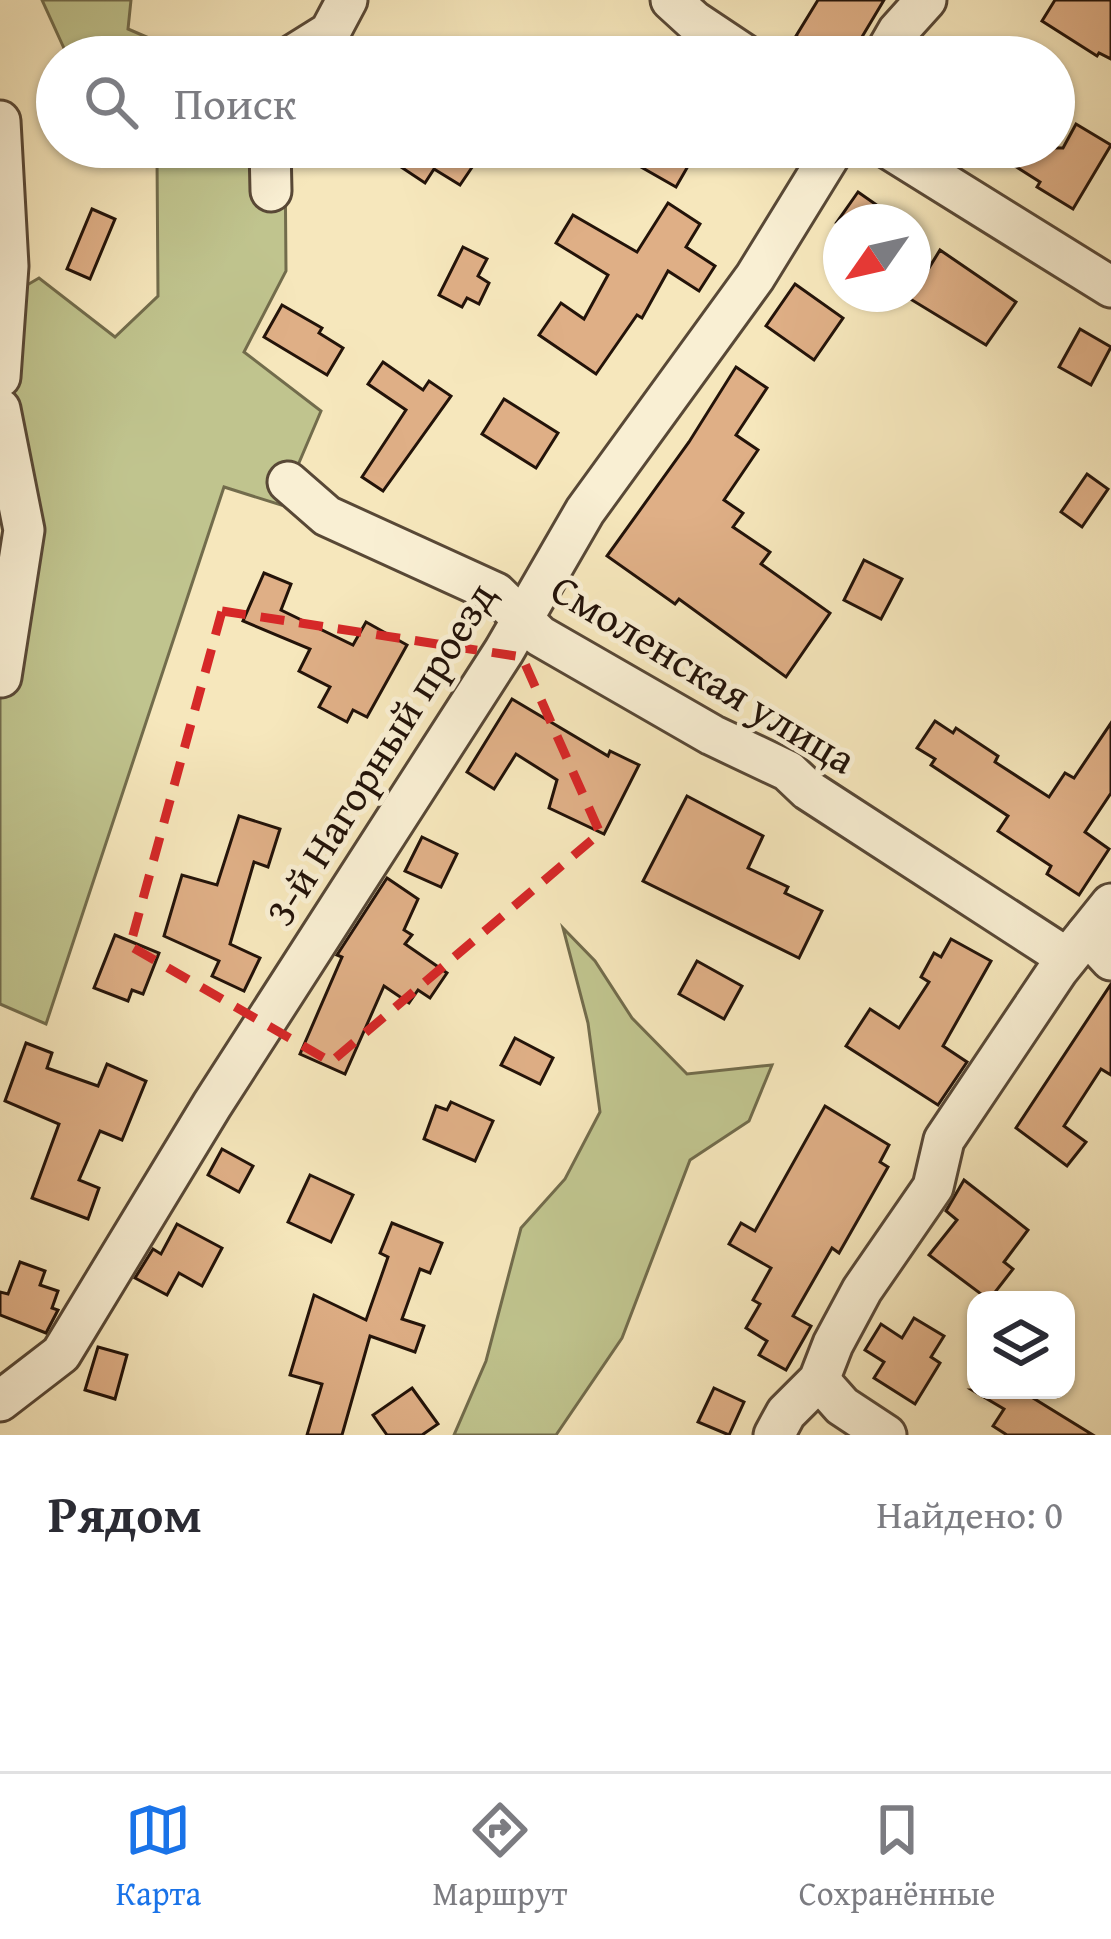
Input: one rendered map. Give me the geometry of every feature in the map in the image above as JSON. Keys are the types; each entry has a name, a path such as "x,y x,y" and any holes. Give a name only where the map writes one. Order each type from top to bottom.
{"street":[{"path":"324,36 347,0"},
{"path":"671,0 716,36"},
{"path":"896,36 926,0"},
{"path":"0,122 8,266 0,377"},
{"path":"270,168 271,191"},
{"name":"3-й Нагорный проезд","path":"0,1401 61,1354 212,1105 504,651 585,511 755,277 822,168"},
{"path":"920,168 1111,287"},
{"path":"0,409 24,530 2,676"},
{"name":"Смоленская улица","path":"288,482 327,516 496,593 540,636 693,724 788,771 808,790 1094,939"},
{"path":"774,1435 785,1413 819,1380 832,1344 862,1290 933,1187 944,1140 1094,939"},
{"path":"819,1380 842,1406 886,1435"}],"highlighted area":[{"path":"222,611 522,657 600,833 331,1062 130,946"}],"green space":[{"path":"42,0 131,0 128,29 144,36 58,36"},
{"path":"157,168 285,168 286,271 244,352 321,411 281,505 224,487 46,1024 0,1004 0,635 16,302 22,288 39,278 115,337 158,296"},
{"path":"563,928 595,961 632,1018 687,1074 772,1065 749,1121 690,1160 622,1338 556,1435 454,1435 486,1361 521,1228 565,1179 600,1112 588,1023"}],"building":[{"path":"818,0 884,0 863,36 796,36"},
{"path":"1055,0 1111,0 1111,59 1097,56 1075,42 1075,36 1066,36 1042,21"},
{"path":"1075,126 1111,145 1073,209 1037,187 1040,182 1018,168 1075,168"},
{"path":"402,168 472,168 460,185 434,169 425,183"},
{"path":"643,168 687,168 676,187"},
{"path":"858,192 875,204 850,204"},
{"path":"668,203 700,224 686,247 715,266 699,291 668,271 642,318 637,315 596,374 539,335 561,303 584,319 608,275 556,243 573,215 637,252"},
{"path":"92,209 115,219 90,279 67,269"},
{"path":"463,247 487,259 478,276 489,283 479,304 467,298 462,307 439,295"},
{"path":"940,250 1016,302 986,345 931,312 931,265"},
{"path":"795,284 823,304 823,312 843,318 814,360 766,326"},
{"path":"282,305 322,328 319,333 343,348 327,375 264,337"},
{"path":"1080,329 1111,347 1091,385 1059,367"},
{"path":"383,362 423,390 429,381 451,396 383,491 362,477 406,410 368,384"},
{"path":"736,367 767,388 736,435 758,450 724,500 743,513 733,527 770,552 761,564 830,613 786,677 679,599 675,604 607,556"},
{"path":"504,399 558,433 536,468 482,434"},
{"path":"1087,474 1108,489 1082,527 1061,512"},
{"path":"864,560 902,579 881,619 844,600"},
{"path":"264,573 291,584 281,610 353,645 366,622 407,645 367,717 353,710 347,722 319,707 330,687 299,671 310,649 243,621"},
{"path":"512,699 608,756 610,751 639,765 604,834 549,808 557,780 516,754 494,789 467,772"},
{"path":"935,721 953,733 956,728 998,756 995,762 1049,797 1065,773 1074,778 1111,723 1111,793 1085,832 1109,849 1079,895 1047,874 1051,866 998,831 1008,816 931,765 935,759 917,748"},
{"path":"687,796 763,836 748,868 788,887 785,893 822,911 799,958 643,881"},
{"path":"239,816 280,829 268,867 254,862 230,944 260,958 244,991 212,976 219,961 164,936 182,875 217,885"},
{"path":"422,837 457,854 441,887 405,871"},
{"path":"387,878 418,899 404,930 412,935 405,944 447,973 430,998 418,990 409,1003 384,986 345,1074 300,1054 342,957 337,955"},
{"path":"115,935 159,953 143,994 132,990 128,1001 94,988"},
{"path":"951,939 991,961 943,1046 967,1062 938,1105 846,1046 870,1009 899,1028 929,982 921,977 934,953 941,957"},
{"path":"697,961 742,986 724,1019 679,994"},
{"path":"1111,984 1111,1075 1101,1069 1064,1126 1086,1142 1067,1166 1016,1128"},
{"path":"515,1038 553,1058 540,1084 501,1065"},
{"path":"26,1043 52,1053 47,1068 98,1086 107,1064 146,1081 122,1140 100,1131 79,1180 99,1188 88,1219 32,1198 59,1124 5,1101"},
{"path":"451,1102 493,1121 475,1161 424,1139 436,1106 447,1110"},
{"path":"825,1106 889,1145 880,1162 888,1167 839,1253 832,1248 793,1316 811,1326 786,1370 759,1355 767,1341 746,1328 760,1304 753,1300 771,1268 729,1244 741,1223 755,1231"},
{"path":"222,1149 253,1166 239,1192 208,1175"},
{"path":"310,1175 353,1195 331,1242 288,1222"},
{"path":"964,1180 1028,1230 1004,1262 1013,1269 996,1291 977,1291 929,1255 957,1220 946,1211"},
{"path":"392,1223 442,1243 430,1273 420,1269 402,1319 424,1326 415,1352 370,1336 342,1435 307,1435 322,1384 290,1375 314,1295 366,1320 388,1257 380,1253"},
{"path":"177,1224 222,1248 202,1286 179,1273 167,1295 135,1278 153,1249 161,1254"},
{"path":"20,1262 45,1271 40,1285 58,1291 52,1308 58,1310 46,1333 0,1315 0,1292 8,1294"},
{"path":"914,1318 944,1336 931,1357 940,1363 915,1404 874,1378 884,1362 865,1350 881,1324 902,1338"},
{"path":"98,1347 127,1355 115,1399 85,1390"},
{"path":"412,1388 438,1424 422,1435 387,1435 373,1415"},
{"path":"714,1388 744,1402 729,1435 698,1422"},
{"path":"987,1399 1035,1399 1093,1435 1007,1435 993,1426 1004,1409"}]}
